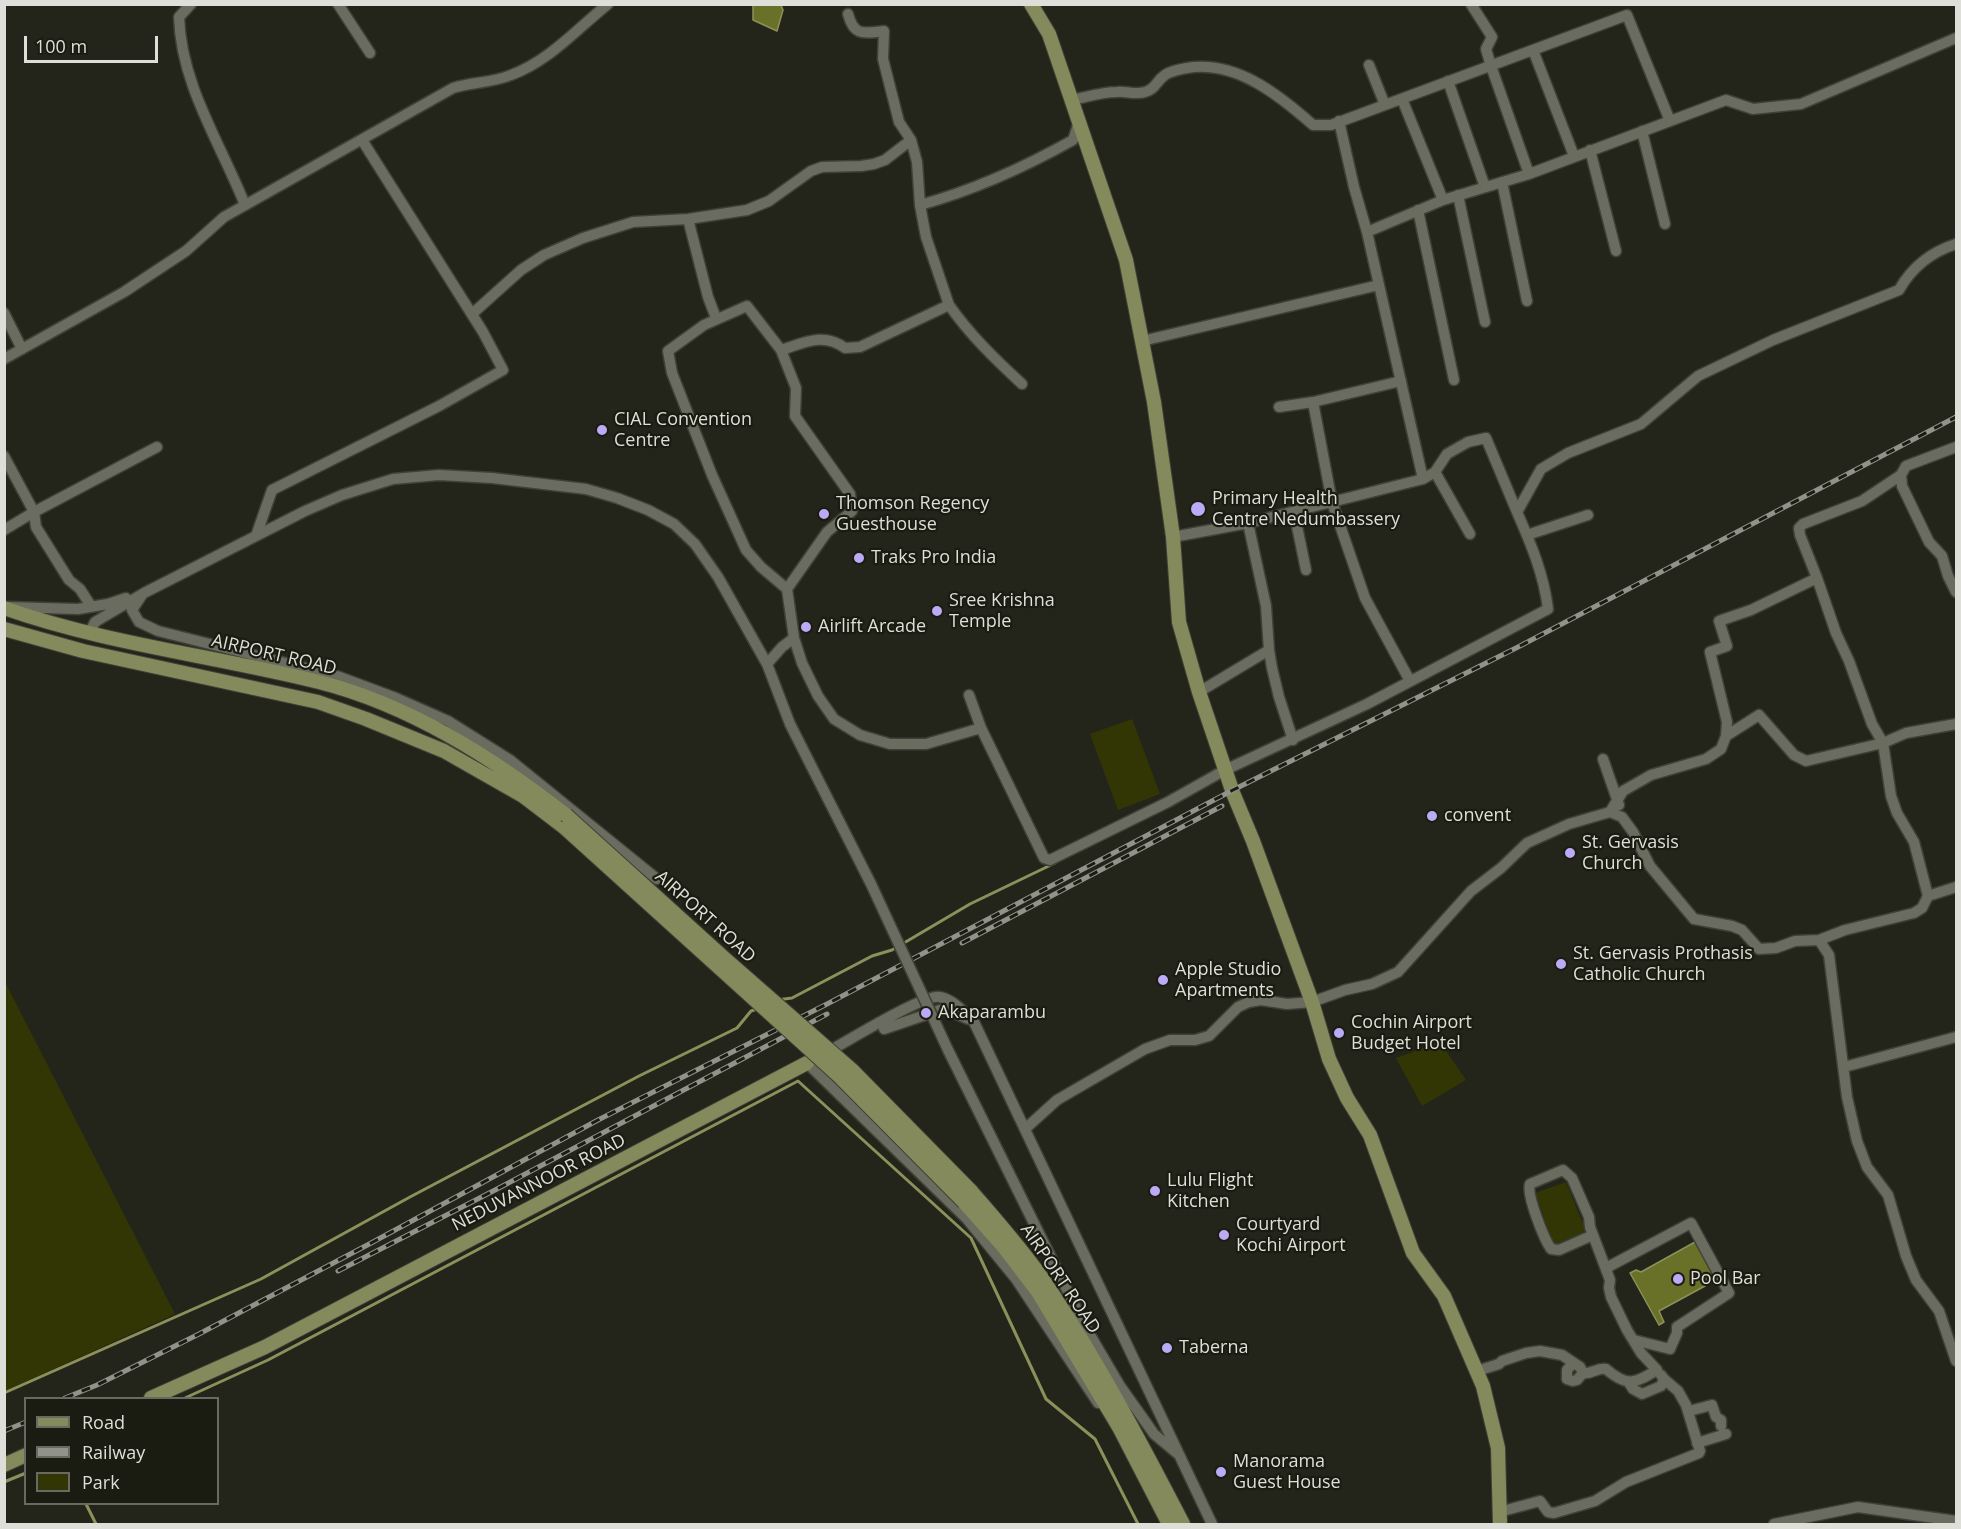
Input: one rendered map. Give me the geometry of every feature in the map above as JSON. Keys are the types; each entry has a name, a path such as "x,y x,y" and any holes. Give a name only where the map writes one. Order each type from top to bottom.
{"main road":[{"path":"1031,4 1049,34 1126,260 1154,402 1173,537 1179,622 1198,692 1312,1002 1329,1059 1347,1098 1370,1135 1413,1253 1444,1296 1489,1405 1498,1448 1499,1518"},
{"name":"AIRPORT ROAD","path":"4,608 32,618 93,633 321,682 368,698 445,732 530,786 839,1076 964,1202 1003,1246 1130,1423 1182,1524"},
{"name":"AIRPORT ROAD","path":"4,629 83,651 318,702 444,751 566,822"},
{"name":"NEDUVANNOOR ROAD","path":"153,1397 265,1347 807,1063"},
{"name":"AIRPORT ROAD","path":"1097,1379 1169,1524"},
{"path":"4,1465 24,1456"}],"street":[{"path":"191,4 178,17 179,35 186,66 201,108 245,205"},
{"path":"338,4 370,53"},
{"path":"4,359 124,292 186,251 224,217 453,88 493,82 523,70 550,53 608,4"},
{"path":"1471,4 1492,37 1486,49 1529,174"},
{"path":"848,14 853,29 858,32 884,31 883,59 899,122 910,140 917,162 920,205 926,237 949,305 988,352 1022,384"},
{"path":"1072,100 1116,92 1142,93 1155,88 1165,75 1187,68 1210,68 1242,74 1297,111 1313,125 1331,125 1627,15 1670,122"},
{"path":"1367,231 1443,200 1529,174 1726,100 1753,109 1801,104 1956,38"},
{"path":"1533,50 1574,156"},
{"path":"1369,65 1385,105"},
{"path":"1448,81 1485,188"},
{"path":"1402,99 1443,200"},
{"path":"1339,121 1367,231 1423,479"},
{"path":"920,205 951,196 1035,161 1074,140 1079,122"},
{"path":"1642,131 1665,224"},
{"path":"255,536 272,490 440,406 502,370 472,314 362,140"},
{"path":"472,314 521,270 544,255 583,238 633,222 688,219 747,210 769,201 811,171 822,167 874,164 885,159 910,140"},
{"path":"1590,150 1616,250"},
{"path":"1502,182 1527,301"},
{"path":"1458,195 1485,322"},
{"path":"1418,210 1454,380"},
{"path":"688,219 708,297 716,318"},
{"path":"1517,512 1541,469 1568,453 1641,424 1698,376 1773,340 1899,290 1907,277 1921,263 1942,249 1956,244"},
{"path":"1142,341 1256,312 1379,285"},
{"path":"780,350 817,339 834,340 845,348 860,346 949,305"},
{"path":"787,589 827,532 852,511 850,494 795,416 796,388 780,350 747,306 716,318 691,333 668,351 672,373 725,507 746,550 761,567 787,589 794,638 802,663 818,696 834,719 860,735 890,744 926,744 981,728"},
{"path":"4,313 22,349"},
{"path":"1279,407 1313,402 1401,381"},
{"path":"1313,402 1332,502 1365,598 1410,681"},
{"path":"969,695 981,728 1039,848 1046,860 1050,860 1168,802 1226,770 1293,740 1548,609 1546,588 1527,535 1486,438 1468,442 1447,454 1435,472 1423,479 1248,523 1173,537"},
{"path":"4,530 157,447"},
{"path":"1603,759 1622,817 1634,832 1650,866 1695,919 1742,930 1759,949 1776,948 1795,941 1819,940 1845,930 1914,913 1922,908 1928,896 1914,842 1897,813 1891,796 1882,743 1872,724 1850,661 1836,633 1799,528 1803,524 1862,501 1901,475 1906,466 1956,447"},
{"path":"4,456 34,512 36,527 69,580 80,589 92,606"},
{"path":"1435,472 1470,534"},
{"path":"93,633 91,630 95,622 144,593 255,536 342,495 393,479 439,475 492,477 586,489 648,510 674,524 695,544 718,576 767,664 790,724 871,884 948,1050 1086,1328 1120,1386 1154,1434 1180,1456"},
{"path":"1901,475 1902,486 1929,542 1942,556 1956,592"},
{"path":"1294,512 1306,570"},
{"path":"1527,535 1588,515"},
{"path":"1248,523 1266,606 1269,651 1279,697 1293,740"},
{"path":"1610,812 1623,791 1651,775 1706,759 1721,749 1726,736 1727,722 1710,652 1728,646 1719,621 1751,610 1817,578"},
{"path":"4,608 24,606 78,609 108,604 144,593"},
{"path":"144,593 132,610 140,622 158,631 337,676 448,721 510,760 657,879"},
{"path":"4,600 24,606"},
{"path":"767,664 782,647 794,638"},
{"path":"1198,692 1269,651"},
{"path":"1726,736 1759,715 1794,755 1806,761 1882,743 1906,733 1956,724"},
{"path":"1025,1129 1057,1100 1135,1054 1170,1040 1204,1039 1238,1007 1249,1002 1260,1000 1287,1004 1312,1002 1345,990 1372,984 1398,972 1471,891 1501,868 1527,843 1569,824 1610,812 1622,817"},
{"path":"1928,896 1956,887"},
{"path":"1819,940 1829,955 1847,1097 1860,1150 1867,1167 1888,1195 1906,1256 1916,1280 1939,1311 1956,1361"},
{"name":"NEDUVANNOOR ROAD","path":"807,1063 893,1021 916,1003 933,997 940,997 961,1009 974,1022"},
{"path":"819,1074 854,1045 893,1021 940,1010 974,1022 1212,1524"},
{"path":"1844,1067 1956,1037"},
{"path":"807,1063 967,1219 1016,1279 1135,1458"},
{"path":"1499,1518 1540,1501 1550,1514 1595,1501 1626,1482 1700,1451 1689,1411 1678,1391 1641,1353 1627,1330 1610,1293 1610,1280 1590,1227 1589,1217 1574,1182 1563,1170 1530,1184 1528,1192 1551,1249 1559,1250 1593,1235"},
{"path":"1606,1268 1691,1223 1729,1293 1677,1327 1677,1333 1670,1349 1634,1340"},
{"path":"1476,1371 1536,1351 1562,1355 1580,1367 1583,1373"},
{"path":"1573,1363 1567,1370 1567,1379 1577,1380 1583,1373"},
{"path":"1583,1373 1606,1369 1623,1382 1629,1383 1661,1375"},
{"path":"1629,1383 1633,1389 1642,1394 1661,1386 1661,1375"},
{"path":"1689,1411 1712,1405 1724,1430 1697,1443"},
{"path":"1774,1524 1858,1507 1956,1521"}],"green space":[{"path":"1132,719 1160,794 1118,810 1090,734"},
{"path":"4,980 175,1314 5,1391 4,1391"},
{"path":"1440,1042 1466,1080 1422,1106 1396,1058"},
{"path":"1566,1182 1586,1231 1554,1245 1535,1193"}],"shaded area":[{"path":"753,5 781,5 783,10 777,31 753,20"},
{"path":"1695,1242 1716,1280 1659,1311 1664,1322 1659,1325 1630,1273 1636,1270 1641,1272"}],"waterway":[{"path":"777,1000 792,998 872,956 892,950 970,904 1055,863"},
{"path":"4,1393 261,1279 639,1076 737,1028 751,1011 757,1009"},
{"path":"187,1397 268,1360 798,1081 971,1238 1046,1399 1095,1439 1138,1524"},
{"path":"4,1482 24,1474"},
{"path":"86,1505 96,1524"}],"railway":[{"path":"67,1397 97,1385 199,1334 598,1120 829,1003 1233,790 1518,647 1956,417"},
{"path":"962,943 1222,806"},
{"path":"338,1271 827,1014"},
{"path":"4,1431 24,1423"}],"place":[{"name":"CIAL Convention Centre","path":"602,430"},
{"name":"Primary Health Centre Nedumbassery","path":"1198,509"},
{"name":"Thomson Regency Guesthouse","path":"824,514"},
{"name":"Traks Pro India","path":"859,558"},
{"name":"Sree Krishna Temple","path":"937,611"},
{"name":"Airlift Arcade","path":"806,627"},
{"name":"convent","path":"1432,816"},
{"name":"St. Gervasis Church","path":"1570,853"},
{"name":"St. Gervasis Prothasis Catholic Church","path":"1561,964"},
{"name":"Apple Studio Apartments","path":"1163,980"},
{"name":"Akaparambu","path":"926,1013"},
{"name":"Cochin Airport Budget Hotel","path":"1339,1033"},
{"name":"Lulu Flight Kitchen","path":"1155,1191"},
{"name":"Courtyard Kochi Airport","path":"1224,1235"},
{"name":"Pool Bar","path":"1678,1279"},
{"name":"Taberna","path":"1167,1348"},
{"name":"Manorama Guest House","path":"1221,1472"}]}
